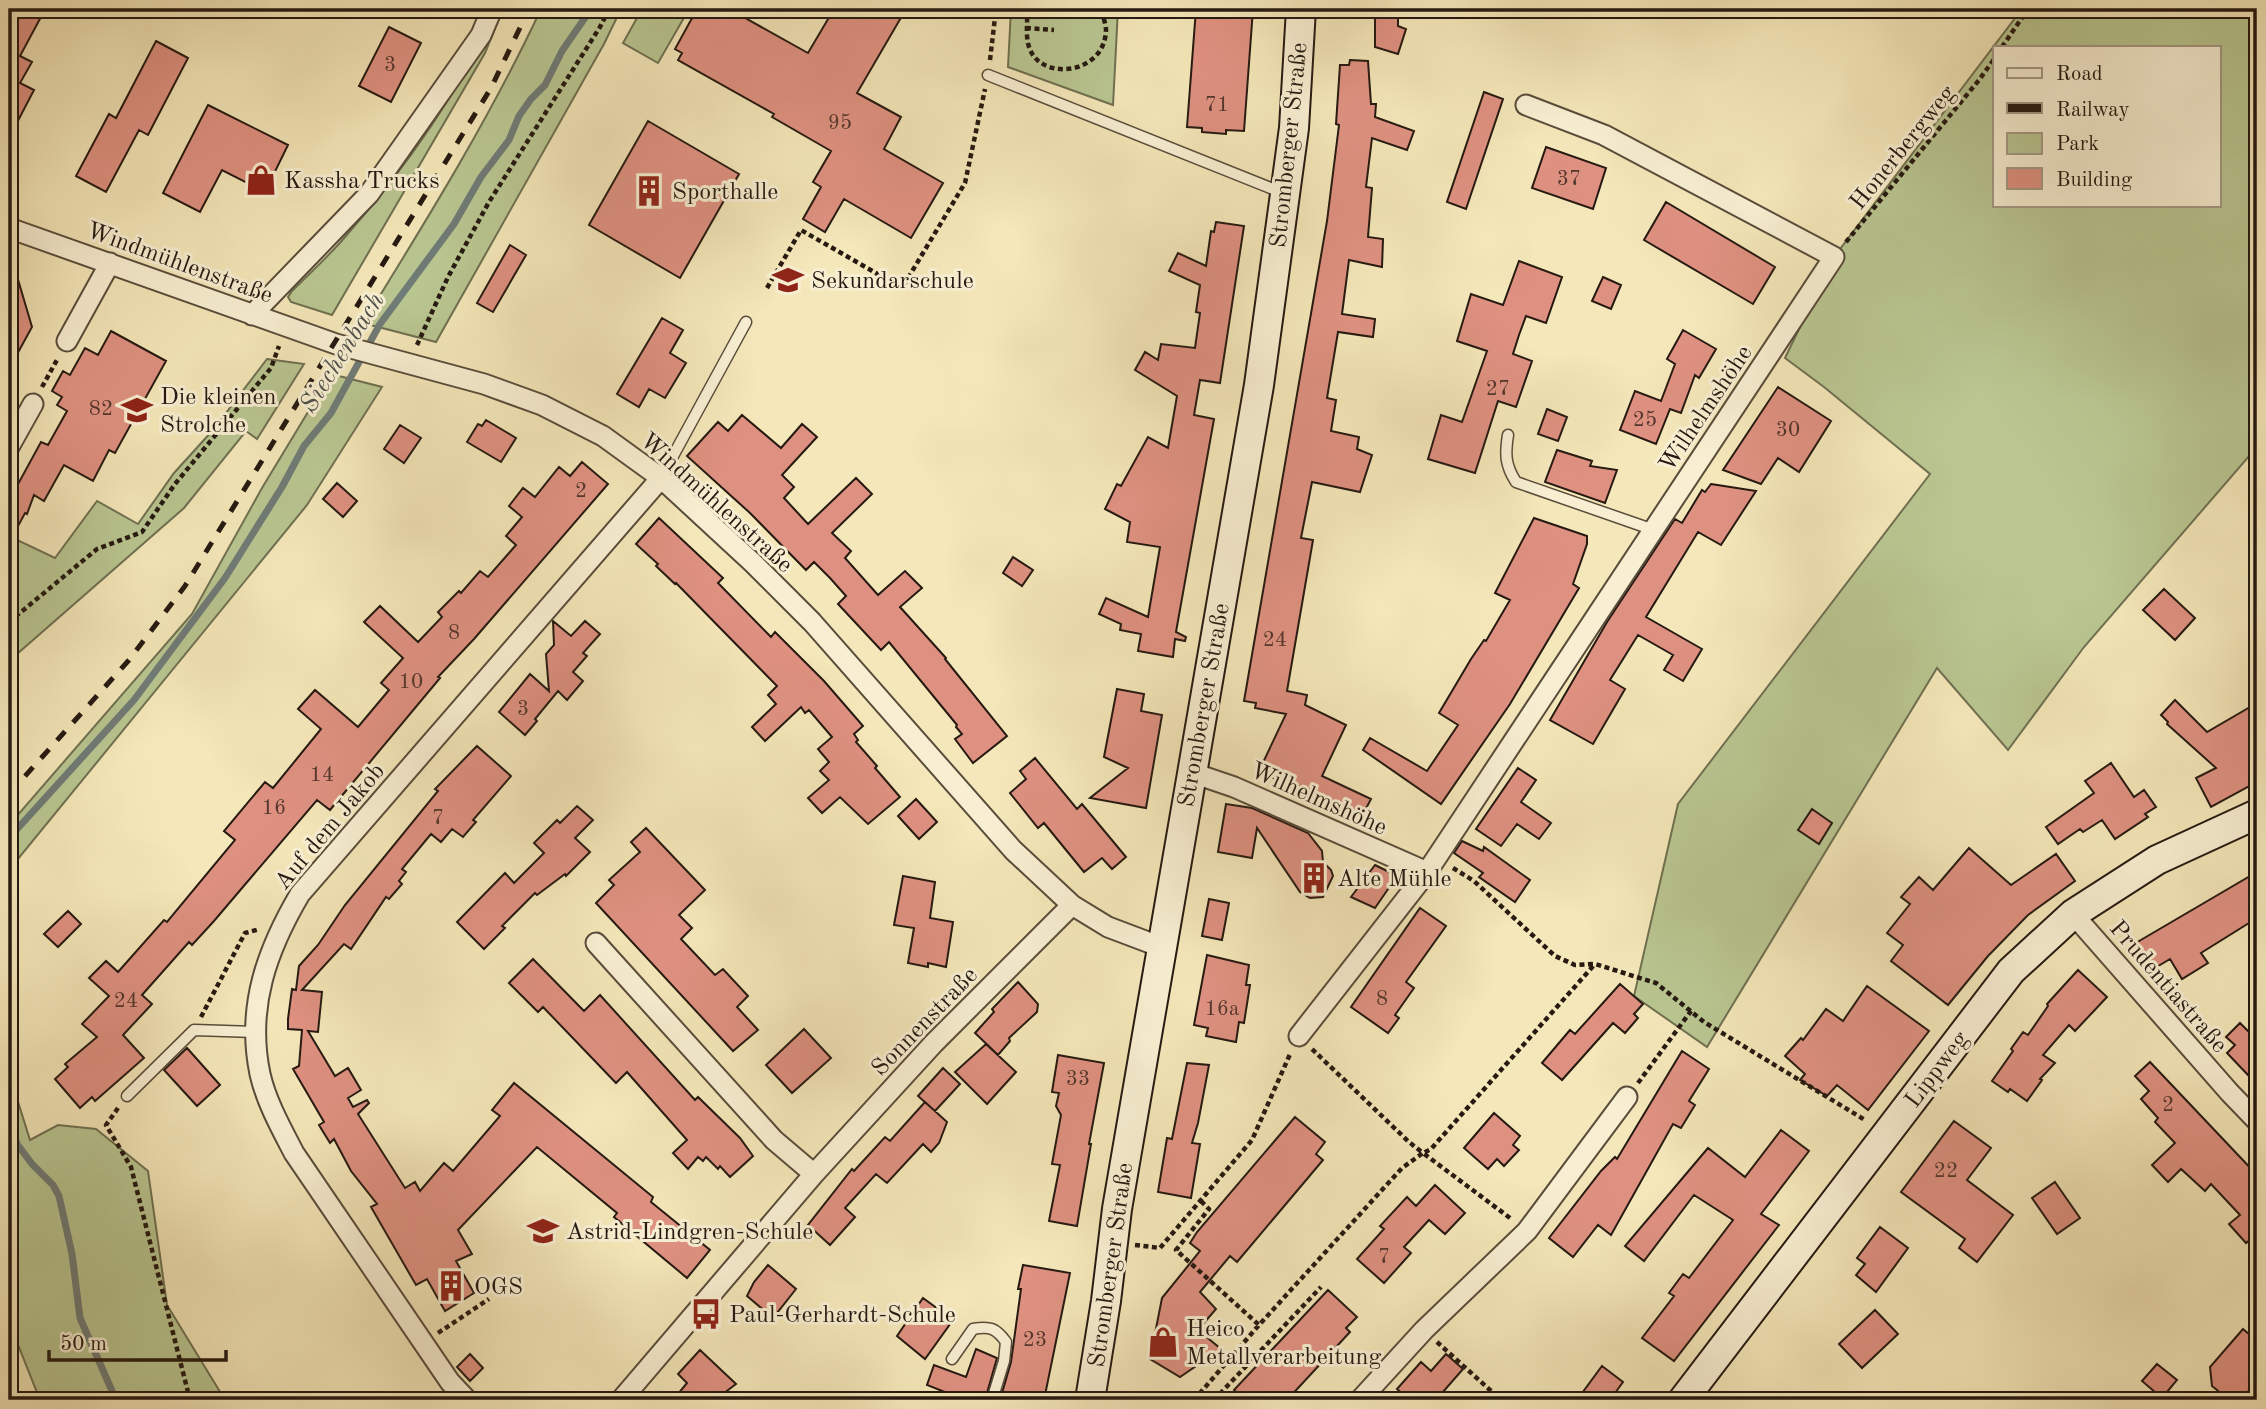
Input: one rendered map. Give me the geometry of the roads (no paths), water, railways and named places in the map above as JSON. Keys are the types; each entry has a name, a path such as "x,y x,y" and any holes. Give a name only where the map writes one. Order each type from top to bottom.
{"main road":[{"name":"Stromberger Straße","path":"1090,1400 1117,1209 1256,398 1294,128 1301,9"},
{"name":"Lippweg","path":"1683,1400 2011,971 2073,914 2157,860 2257,814"}],"street":[{"path":"252,315 369,194 481,35 492,9"},
{"name":"Wilhelmshöhe","path":"1298,1035 1431,865 1834,257 1604,135 1526,105"},
{"name":"Windmühlenstraße","path":"9,228 350,348 484,384 542,405 603,436 661,478 753,563 812,622 1013,850 1072,905 1108,927 1161,947"},
{"path":"67,341 110,263"},
{"path":"9,447 33,404"},
{"name":"Auf dem Jakob","path":"467,1400 450,1382 294,1153 276,1118 260,1074 255,1032 258,994 266,962 299,894 661,478"},
{"name":"Wilhelmshöhe","path":"1190,772 1431,865"},
{"name":"Sonnenstraße","path":"621,1400 814,1174 934,1043 1072,905"},
{"name":"Prudentiastraße","path":"2073,914 2257,1121"},
{"path":"596,943 774,1140 814,1174"},
{"path":"1360,1400 1424,1330 1527,1231 1627,1097"}],"lane":[{"path":"988,75 1285,194"},
{"path":"661,478 746,321"},
{"path":"1508,435 1505,457 1516,482 1654,530"},
{"path":"127,1096 194,1030 255,1032"},
{"path":"952,1359 973,1329 988,1326 998,1331 1006,1342 1004,1361 992,1400"}],"waterway":[{"name":"Siechenbach","path":"9,838 134,700 225,578 282,487 304,446 331,413 380,324 454,224 481,177 509,140 519,116 545,85 562,51 591,9"},
{"path":"9,1118 17,1144 53,1185 59,1196 72,1254 80,1318 116,1400"}],"railway":[{"path":"9,794 129,660 185,586 491,88 529,9"}],"place":[{"name":"Kassha Trucks","path":"261,180"},
{"name":"Sporthalle","path":"649,191"},
{"name":"Sekundarschule","path":"788,280"},
{"name":"Die kleinen Strolche","path":"137,410"},
{"name":"Alte Mühle","path":"1314,878"},
{"name":"Astrid-Lindgren-Schule","path":"543,1231"},
{"name":"OGS","path":"451,1286"},
{"name":"Paul-Gerhardt-Schule","path":"706,1314"},
{"name":"Heico Metallverarbeitung","path":"1163,1342"}]}
